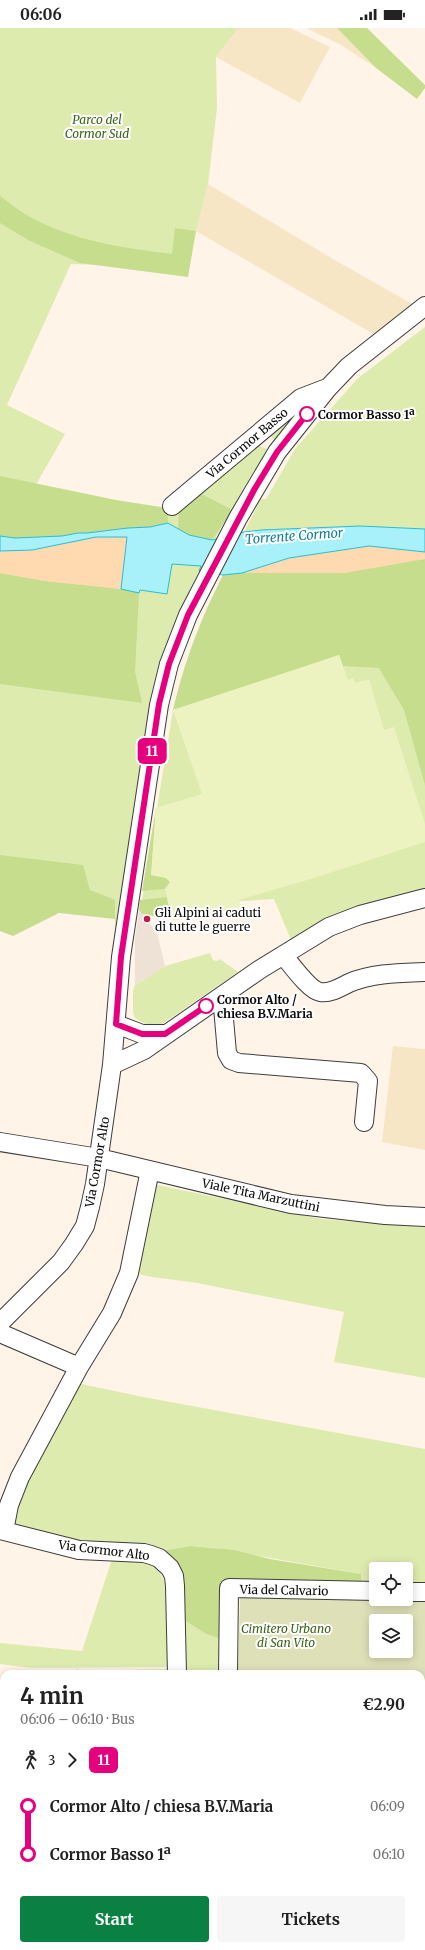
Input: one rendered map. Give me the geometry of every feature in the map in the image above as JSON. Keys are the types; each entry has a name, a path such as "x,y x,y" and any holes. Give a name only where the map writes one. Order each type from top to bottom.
{"street":[{"name":"Via Cormor Basso","path":"116,1024 121,957 159,704 169,664 188,615 254,490 277,452 328,388 349,366 425,306"},
{"name":"Via Cormor Basso","path":"172,506 301,398 328,388"},
{"path":"112,1065 144,1050 165,1034 315,935 346,920 425,898"},
{"path":"283,955 310,985 319,992 329,992 360,979 394,973 425,972"},
{"path":"222,996 227,1054 231,1060 239,1063 361,1073 368,1081 364,1122"},
{"path":"116,1024 142,1034 165,1034"},
{"name":"Via Cormor Alto","path":"0,1323 61,1262 85,1226 99,1158 116,1024"},
{"name":"Viale Tita Marzuttini","path":"0,1142 99,1158 291,1204 385,1215 425,1217"},
{"path":"2,1530 9,1505 20,1477 79,1367 112,1313 129,1273 150,1170"},
{"path":"0,1334 79,1367"},
{"name":"Via Cormor Alto","path":"2,1530 79,1550 144,1552 165,1563 174,1576 176,1670"},
{"name":"Via del Calvario","path":"228,1670 230,1588 369,1591"},
{"path":"413,1592 425,1592"}],"shaded area":[{"path":"205,28 290,28 330,47 300,103 216,57"},
{"path":"306,28 337,28 376,68 341,45"},
{"path":"208,184 333,259 414,305 377,336 196,231"},
{"path":"139,910 157,933 165,966 135,985 135,939"},
{"path":"393,1046 425,1049 425,1150 382,1142"}],"green space":[{"name":"Parco del Cormor Sud","path":"0,28 238,28 216,56 217,108 208,184 196,231 182,230 178,267 71,264 7,405 65,434 34,488 174,510 230,510 190,589 176,623 114,958 115,915 53,911 0,929"},
{"path":"337,28 367,28 425,85 425,88 417,99 376,68"},
{"path":"0,196 26,215 47,225 81,238 117,246 172,254 175,228 196,231 188,277 80,263 28,240 0,223"},
{"path":"425,327 425,890 372,902 341,913 291,940 274,899 243,901 167,912 141,907 173,710 174,713 246,532 244,532 261,499 266,499 295,449 357,379"},
{"path":"304,408 277,443 269,435"},
{"path":"257,445 267,449 269,453 233,510 198,492"},
{"path":"0,476 116,500 167,508 168,523 150,527 78,533 62,536 15,538 0,536"},
{"path":"198,492 233,510 212,540 189,535 178,529 179,508"},
{"path":"425,559 425,785 404,710 379,668 343,666 339,655 173,710 194,641 207,608 223,575 243,573 316,572"},
{"path":"0,573 45,581 121,589 139,593 135,672 142,703 0,684"},
{"path":"339,655 348,680 353,678 355,683 369,679 384,730 394,727 425,824 425,842 314,878 239,900 241,907 221,912 219,910 172,921 165,889 170,882 166,878 151,875 156,808 202,794 173,710"},
{"path":"156,808 151,875 166,878 170,882 165,889 142,891"},
{"path":"0,855 83,865 90,890 115,900 115,919 59,913 13,936 0,931"},
{"path":"167,897 171,913 154,916 142,914 139,910 140,900"},
{"path":"210,953 213,960 217,961 220,959 238,972 162,1024 149,1026 135,1018 133,1012 133,991 135,985 165,966"},
{"path":"157,1185 322,1219 425,1227 425,1378 334,1362 344,1312 197,1283 152,1277 142,1275 136,1271 153,1186"},
{"path":"77,1383 138,1396 425,1449 425,1583 413,1583 413,1562 369,1562 369,1582 361,1582 361,1574 214,1548 190,1546 156,1552 109,1548 13,1527 14,1506"},
{"path":"190,1546 234,1550 270,1559 361,1574 361,1582 222,1580 221,1639 206,1634 181,1618 156,1552"},
{"path":"112,1559 131,1559 147,1562 159,1571 167,1589 168,1667 32,1668 0,1664 0,1643 82,1651"},
{"name":"Cimitero Urbano di San Vito","path":"243,1595 369,1598 369,1606 413,1606 413,1599 425,1599 425,1670 238,1670 240,1598"},
{"path":"181,1618 206,1634 221,1639 221,1670 181,1670"},
{"path":"166,1669 166,1670 122,1670"}],"sand":[{"path":"118,536 127,537 121,589 45,581 0,573 0,551 30,549 88,539"},
{"path":"369,546 425,552 425,559 345,573 243,573 289,558"}],"water":[{"name":"Torrente Cormor","path":"168,523 189,535 212,540 244,532 261,530 360,526 425,529 425,552 369,546 289,558 242,573 223,575 199,571 201,566 172,564 167,594 140,590 139,593 121,589 127,537 96,537 32,550 0,551 0,536 15,538 62,536 78,533 150,527"}],"bus line":[{"name":"11","path":"206,1006 165,1034 142,1034 116,1024 121,957 159,704 169,664 188,615 254,490 277,452 307,414"}],"place":[{"name":"Cormor Basso 1ª","path":"307,414"},
{"name":"Gli Alpini ai caduti di tutte le guerre","path":"147,919"},
{"name":"Cormor Alto / chiesa B.V.Maria","path":"206,1006"}]}
